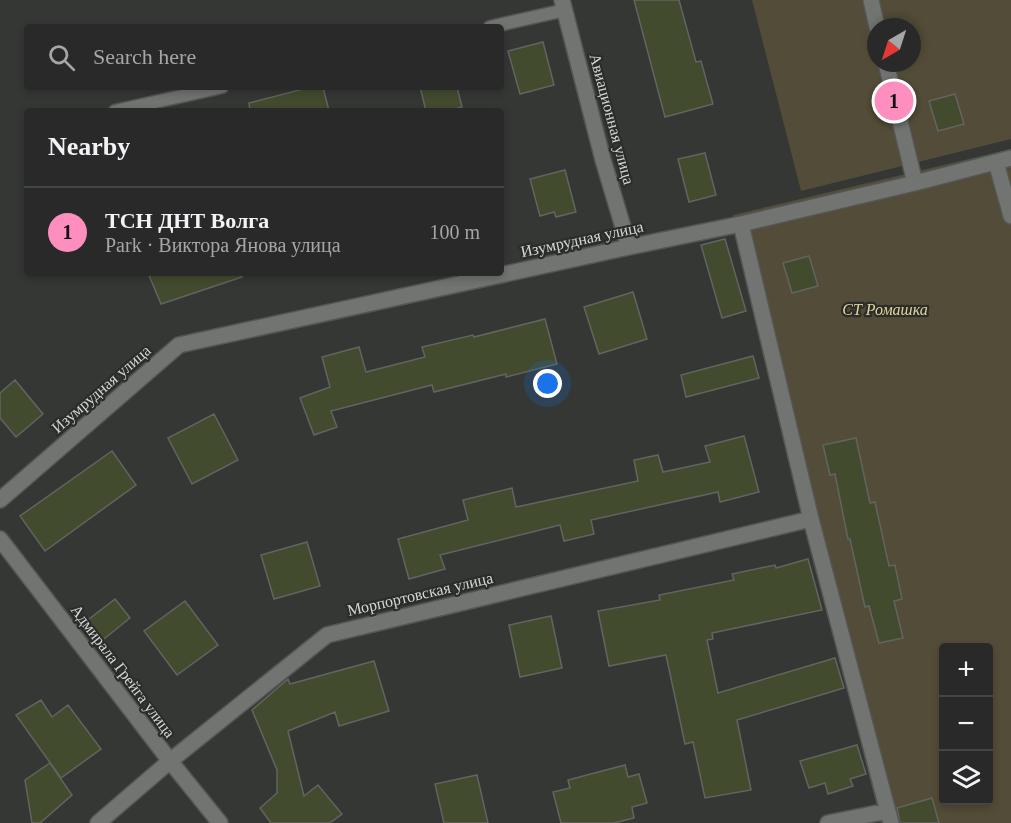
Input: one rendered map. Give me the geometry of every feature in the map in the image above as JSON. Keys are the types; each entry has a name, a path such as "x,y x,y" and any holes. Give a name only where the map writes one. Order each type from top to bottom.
{"street":[{"path":"871,0 875,18"},
{"name":"Авиационная улица","path":"564,5 603,160 629,247"},
{"path":"888,72 915,183"},
{"path":"1004,160 1011,216"},
{"name":"Изумрудная улица","path":"504,274 741,224 1004,160"},
{"path":"741,224 811,519 889,817 828,823"},
{"name":"Изумрудная улица","path":"0,500 179,345 496,276"},
{"name":"Морпортовская улица","path":"98,823 327,634 811,519"},
{"name":"Адмирала Грейга улица","path":"0,539 170,762 220,823"}],"lane":[{"path":"500,24 564,5"},
{"path":"128,108 209,90"}],"green space":[{"path":"752,0 1011,0 1011,139 801,191"},
{"name":"СТ Ромашка","path":"1011,149 1011,823 881,823 802,509 733,215"}],"building":[{"path":"634,0 679,0 696,62 701,61 713,104 665,117"},
{"path":"543,42 554,85 520,94 508,51"},
{"path":"299,90 324,90 328,108 250,108 249,103"},
{"path":"421,90 458,90 462,107 425,108"},
{"path":"955,94 964,124 938,131 929,101"},
{"path":"705,153 716,195 689,202 678,159"},
{"path":"565,170 576,212 556,217 554,212 540,216 530,179"},
{"path":"725,239 746,311 722,318 701,245"},
{"path":"809,256 818,286 792,293 783,263"},
{"path":"149,276 242,276 242,277 161,304"},
{"path":"633,292 647,339 599,354 584,307"},
{"path":"545,319 557,364 434,392 432,385 331,411 337,427 314,435 300,398 330,387 322,357 359,347 366,372 425,357 422,347"},
{"path":"753,356 759,378 686,397 681,375"},
{"path":"15,380 43,414 16,437 0,418 0,393"},
{"path":"214,414 238,460 192,484 168,438"},
{"path":"744,436 759,492 720,502 718,492 591,520 594,534 564,541 560,525 440,555 445,569 409,579 398,539 468,520 463,500 512,488 516,507 638,481 634,460 658,455 663,472 710,462 705,446"},
{"path":"856,438 870,503 875,502 889,566 895,565 902,599 894,601 903,638 879,643 869,606 865,607 835,474 830,475 823,445"},
{"path":"112,451 136,485 45,551 20,516"},
{"path":"307,542 320,586 274,599 261,555"},
{"path":"808,559 822,610 712,633 713,639 707,640 718,693 835,658 844,688 737,720 751,790 705,798 693,742 685,744 666,655 609,666 598,611 660,600 659,595 734,580 732,574 775,565 776,568"},
{"path":"115,599 130,618 99,643 84,623"},
{"path":"185,601 218,645 177,675 144,631"},
{"path":"551,616 562,668 520,677 509,625"},
{"path":"374,661 389,711 339,726 335,712 288,731 304,796 318,785 342,814 330,823 271,823 260,808 277,793 277,770 252,710 288,679 290,684"},
{"path":"41,700 52,717 68,705 101,749 61,778 16,715"},
{"path":"857,745 866,774 850,779 853,786 828,794 825,783 809,788 800,761"},
{"path":"50,763 72,795 40,823 32,823 25,780"},
{"path":"625,765 628,777 639,774 647,803 632,807 634,818 614,823 561,823 553,792 570,788 568,780"},
{"path":"477,775 488,823 444,823 435,784"},
{"path":"932,798 939,823 900,823 897,808"}],"place":[{"name":"ТСН ДНТ Волга","path":"894,101"}]}
